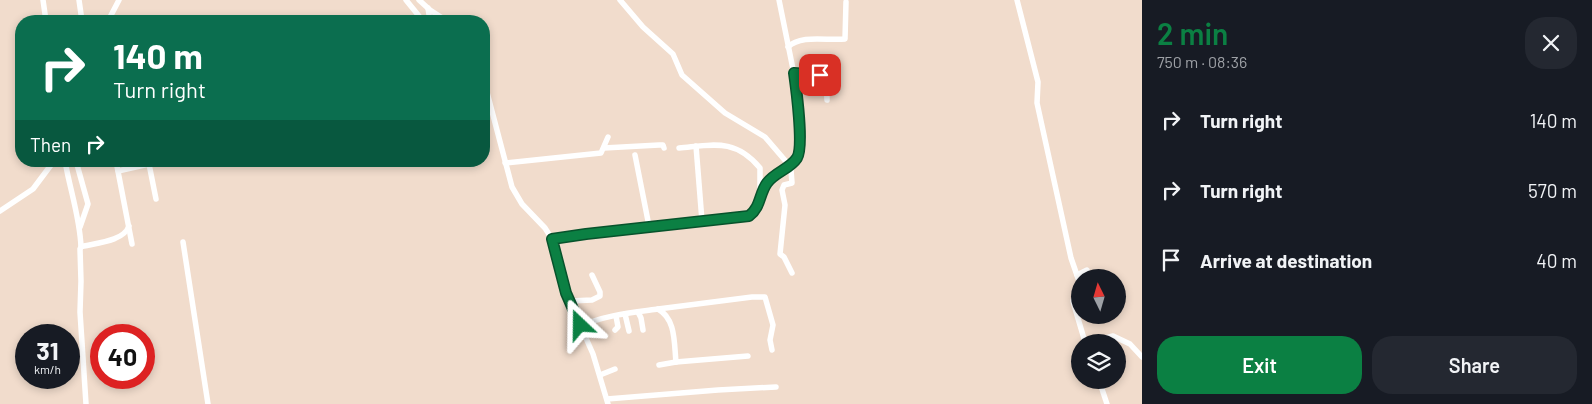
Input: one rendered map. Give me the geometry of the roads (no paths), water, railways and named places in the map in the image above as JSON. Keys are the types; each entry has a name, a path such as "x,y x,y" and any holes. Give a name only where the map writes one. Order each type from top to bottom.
{"street":[{"path":"42,0 45,15"},
{"path":"79,0 81,15"},
{"path":"111,15 118,0"},
{"path":"406,0 418,15"},
{"path":"420,0 438,15"},
{"path":"620,0 643,26 673,54 682,75 725,113 766,138 789,165 792,183 784,186 782,190 785,205 780,254 784,257 792,273"},
{"path":"552,239 649,226 749,216 756,210 770,178 798,157 799,152 798,102 779,0"},
{"path":"1017,0 1025,28 1031,61 1037,77 1038,103 1075,269"},
{"path":"788,47 794,42 806,40 845,39 846,2"},
{"path":"428,8 429,15"},
{"path":"794,73 826,76 827,100"},
{"path":"490,104 514,192 552,239 563,284 593,354 608,402 718,390 776,388"},
{"path":"505,163 601,153 608,137"},
{"path":"679,148 718,144 742,151 760,168 760,189 763,191"},
{"path":"604,148 659,145 664,148"},
{"path":"696,146 702,221"},
{"path":"635,155 649,226"},
{"path":"0,211 33,189 50,167"},
{"path":"66,167 80,227 80,312 86,404"},
{"path":"78,167 88,204 80,227"},
{"path":"117,167 132,244"},
{"path":"118,171 132,167"},
{"path":"150,167 156,199"},
{"path":"81,247 116,238 127,231 129,226"},
{"path":"183,242 208,404"},
{"path":"570,301 592,300 600,296 592,275"},
{"path":"581,327 586,323 658,308 765,297 773,325 770,340 772,350"},
{"path":"658,308 670,320 676,362"},
{"path":"638,312 644,325 643,330"},
{"path":"626,314 629,330"},
{"path":"615,330 618,326 616,316"},
{"path":"1126,342 1142,357"},
{"path":"659,365 748,356"},
{"path":"600,375 615,368"},
{"path":"1102,389 1107,404"}]}
